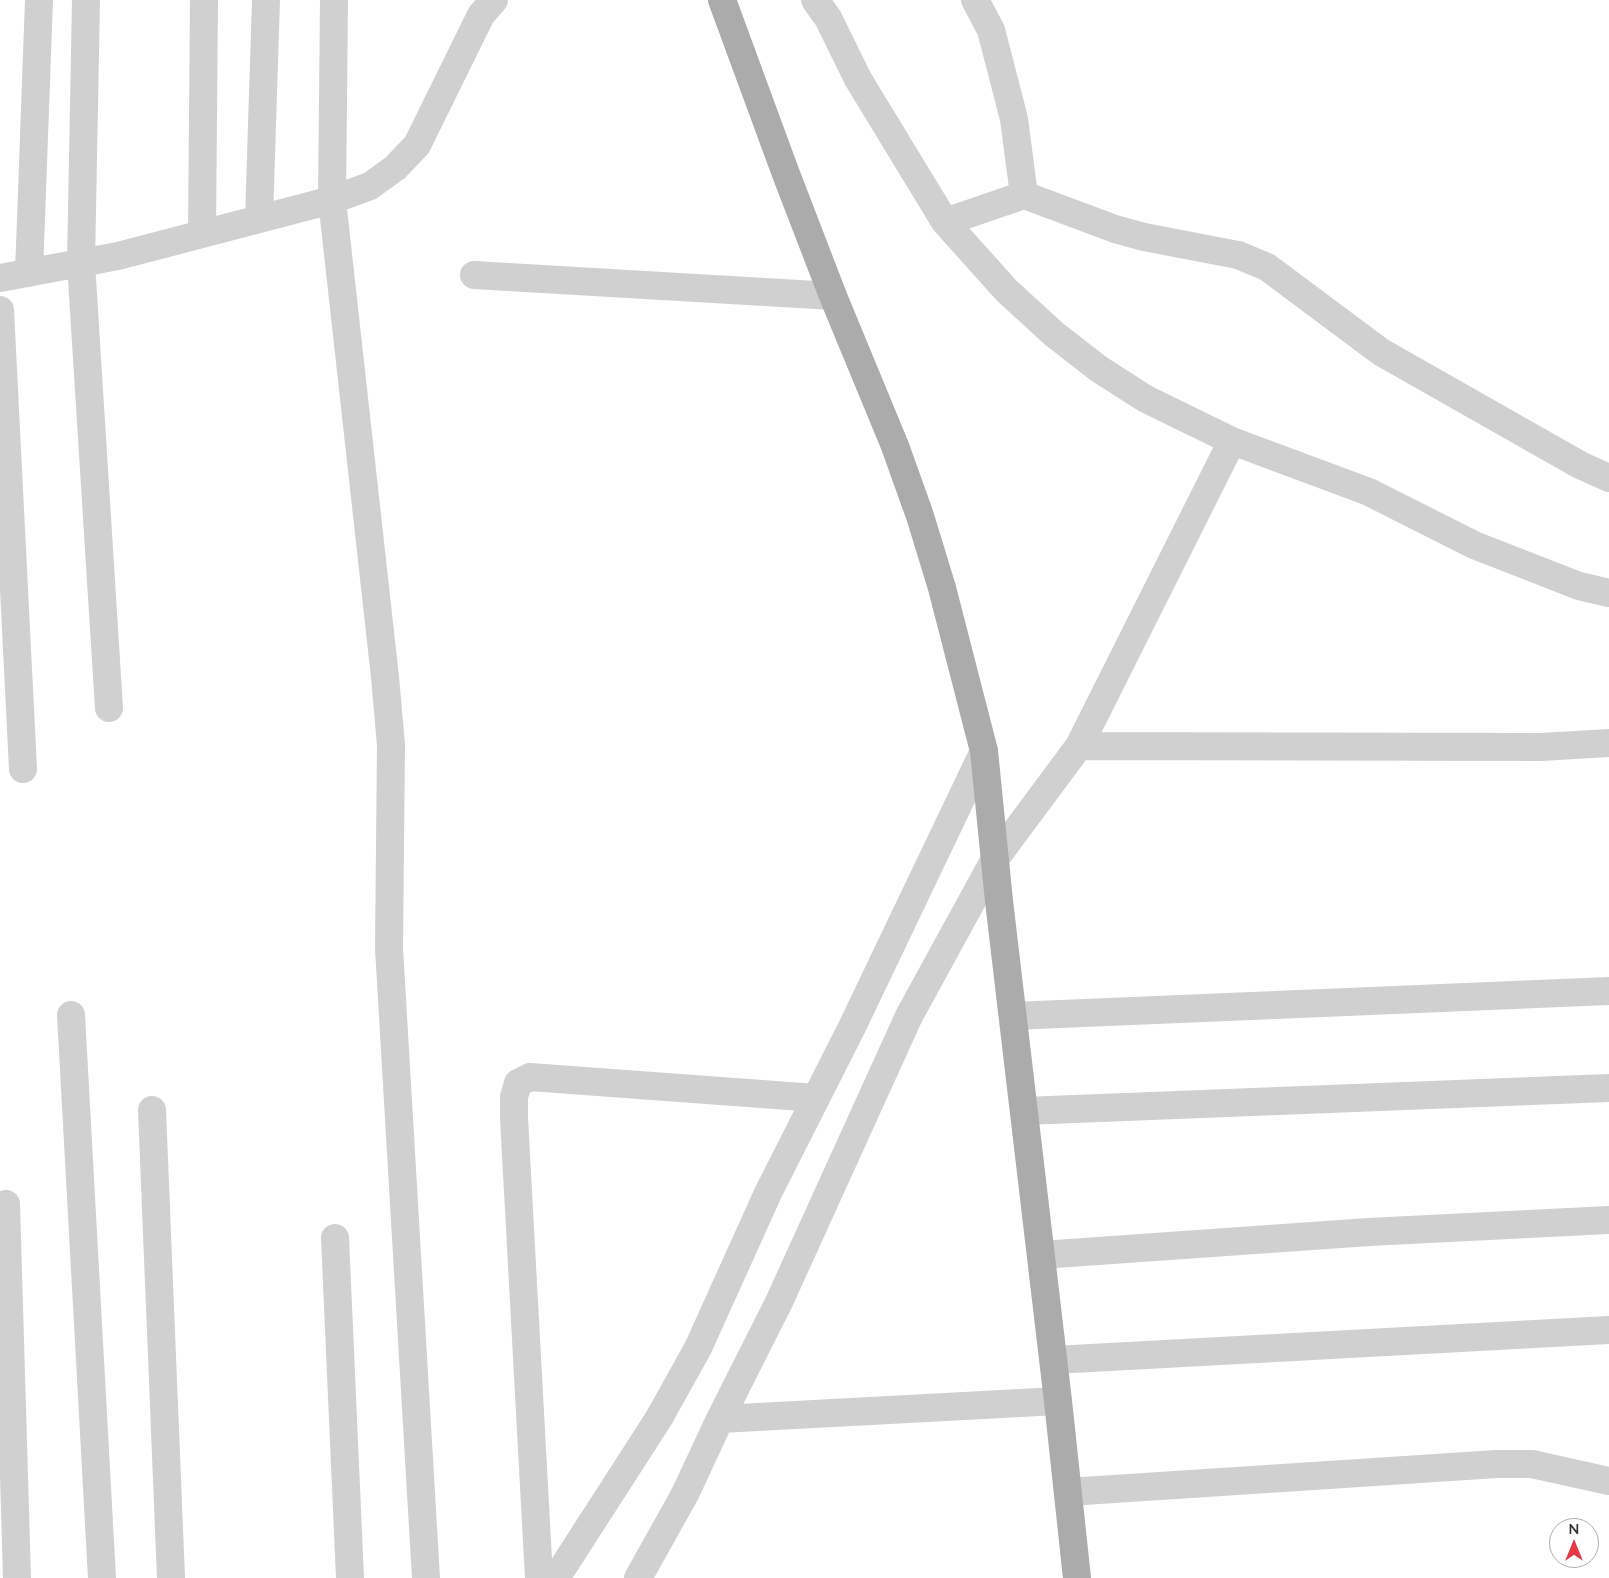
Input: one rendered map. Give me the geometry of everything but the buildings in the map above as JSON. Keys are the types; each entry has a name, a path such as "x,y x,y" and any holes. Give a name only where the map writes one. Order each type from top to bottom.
{"main road":[{"path":"722,0 786,174 920,516 942,588 984,751 1054,1360 1077,1578"}],"street":[{"path":"29,273 39,0"},
{"path":"86,0 81,263 108,708"},
{"path":"202,234 204,0"},
{"path":"259,219 266,0"},
{"path":"334,0 332,200 391,745 389,948 426,1578"},
{"path":"815,0 828,18 858,79 945,222 1007,291 1054,334 1099,369 1146,399 1232,441 1369,492 1474,545 1579,586 1609,593"},
{"path":"975,0 991,30 1014,119 1024,195"},
{"path":"0,278 118,256 332,200 370,186 395,168 416,145 486,5"},
{"path":"945,222 1024,195 1144,237 1238,255 1267,267 1381,352 1580,465 1609,478"},
{"path":"474,275 833,296"},
{"path":"0,310 23,768"},
{"path":"638,1578 685,1494 720,1419 779,1302 909,1016 995,859 1079,746 1232,441"},
{"path":"1079,746 1541,747 1609,743"},
{"path":"556,1578 659,1418 698,1348 768,1193 860,1009 984,751"},
{"path":"1013,1016 1609,992"},
{"path":"71,1015 102,1578"},
{"path":"538,1578 514,1118 514,1097 518,1083 530,1077 816,1098"},
{"path":"1024,1111 1609,1088"},
{"path":"152,1110 171,1578"},
{"path":"6,1204 17,1578"},
{"path":"1041,1256 1369,1232 1609,1220"},
{"path":"336,1238 350,1578"},
{"path":"1054,1360 1609,1330"},
{"path":"720,1419 1058,1401"},
{"path":"1068,1492 1497,1464 1532,1464 1609,1480"}]}
